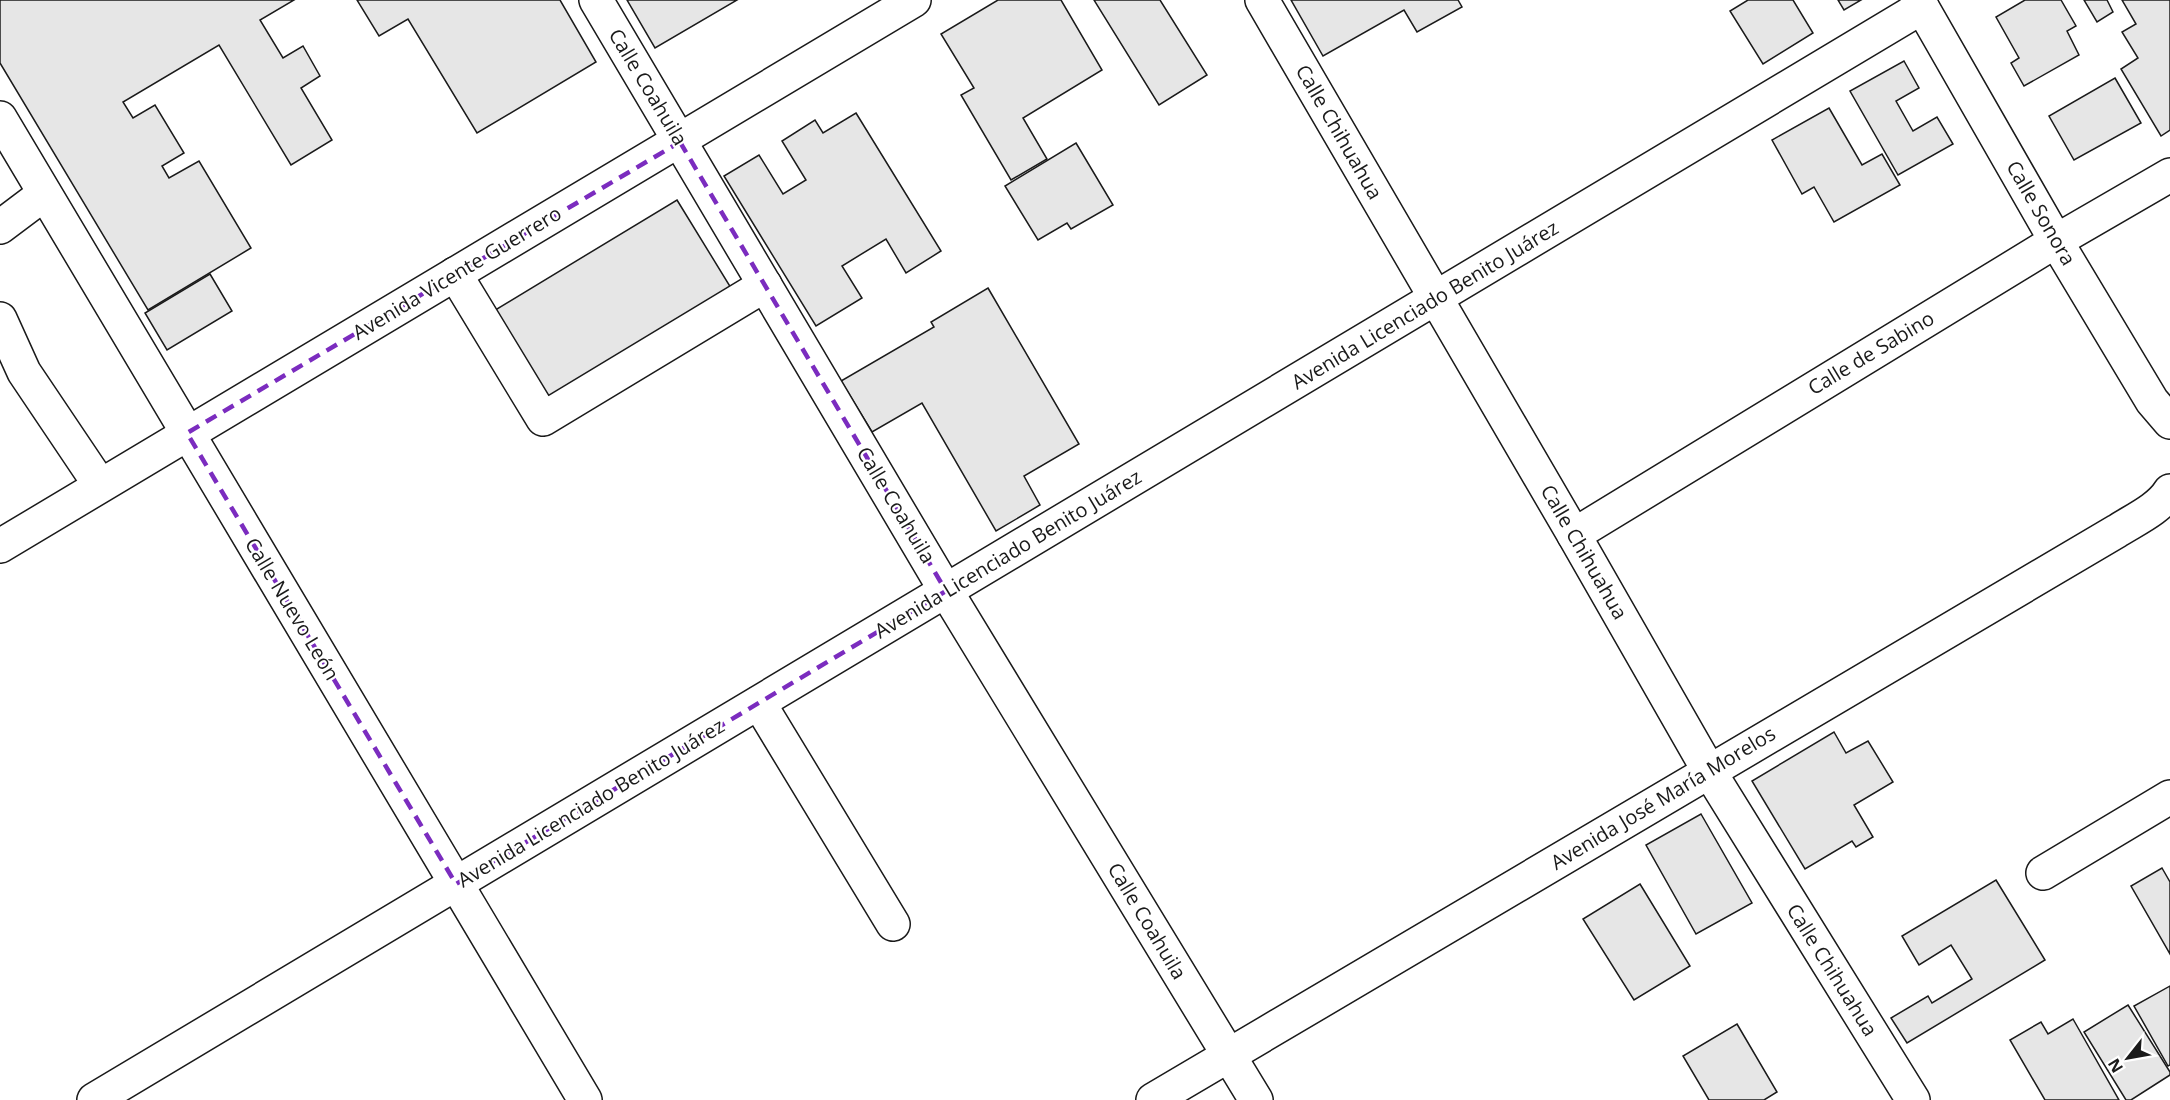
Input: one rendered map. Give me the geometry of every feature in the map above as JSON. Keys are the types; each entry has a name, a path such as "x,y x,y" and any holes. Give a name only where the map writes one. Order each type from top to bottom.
{"street":[{"name":"Calle Coahuila","path":"596,0 946,591 1256,1100"},
{"name":"Avenida Vicente Guerrero","path":"0,546 914,0"},
{"name":"Calle Chihuahua","path":"1262,0 1574,535 1708,771 1913,1100"},
{"name":"Avenida Licenciado Benito Juárez","path":"94,1100 1436,298 1920,4"},
{"name":"Calle Sonora","path":"1920,4 2056,241 2161,412"},
{"name":"Calle Nuevo León","path":"0,118 585,1100"},
{"name":"Calle de Sabino","path":"1574,535 2056,241 2170,175"},
{"path":"0,227 44,194"},
{"path":"455,274 543,419 765,285"},
{"path":"0,319 24,372 100,485"},
{"path":"2161,412 2170,447"},
{"name":"Avenida José María Morelos","path":"1153,1100 2117,531 2155,506 2170,491"},
{"path":"759,702 893,924"},
{"path":"2043,873 2170,797"}],"highlighted area":[{"path":"680,142 946,591 456,884 187,433"}],"building":[{"path":"0,0 294,0 260,20 283,58 303,46 320,76 301,88 332,140 291,165 219,45 123,102 133,118 155,105 184,153 162,166 169,178 199,161 251,248 148,310 0,63"},
{"path":"357,0 560,0 596,62 477,133 408,19 379,36"},
{"path":"627,0 737,0 655,48"},
{"path":"998,0 1061,0 1102,70 1023,118 1047,159 1011,180 961,95 974,88 941,34"},
{"path":"1094,0 1160,0 1207,75 1159,105"},
{"path":"1291,0 1458,0 1462,7 1417,32 1404,10 1323,56"},
{"path":"1748,0 1793,0 1813,33 1763,64 1730,11"},
{"path":"1838,0 1861,0 1844,10"},
{"path":"2025,0 2061,0 2076,26 2067,31 2079,55 2024,86 2011,63 2019,58 1996,17"},
{"path":"2084,0 2107,0 2113,12 2097,22"},
{"path":"2122,0 2170,0 2170,130 2161,136 2121,69 2138,58 2122,32 2136,24"},
{"path":"1904,61 1919,88 1896,101 1913,131 1937,117 1953,144 1898,175 1850,91"},
{"path":"2115,78 2141,123 2074,160 2049,116"},
{"path":"1829,108 1862,165 1882,154 1900,185 1834,222 1814,187 1802,194 1772,140"},
{"path":"856,113 941,251 906,273 886,239 842,266 862,298 816,326 724,176 759,155 783,194 806,180 782,141 815,120 823,133"},
{"path":"1076,143 1113,205 1071,229 1067,223 1038,240 1005,186"},
{"path":"677,200 731,288 540,403 487,315"},
{"path":"210,274 232,311 167,350 145,313"},
{"path":"988,288 1079,444 1024,476 1040,505 996,531 922,403 872,432 841,381 934,327 931,322"},
{"path":"1834,732 1846,753 1868,741 1893,782 1854,805 1873,837 1856,847 1852,841 1805,869 1752,781"},
{"path":"1701,814 1752,903 1696,934 1646,845"},
{"path":"2162,868 2170,882 2170,954 2131,886"},
{"path":"1996,880 2045,960 1907,1043 1891,1018 1928,996 1932,1003 1972,979 1951,945 1919,965 1902,936"},
{"path":"1640,884 1690,966 1634,1000 1583,919"},
{"path":"2170,986 2170,1065 2168,1066 2134,1006"},
{"path":"2128,1005 2170,1072 2170,1075 2131,1100 2126,1100 2084,1032"},
{"path":"2073,1019 2119,1100 2045,1100 2010,1040 2041,1022 2048,1034"},
{"path":"1737,1024 1777,1092 1764,1100 1709,1100 1683,1056"}]}
